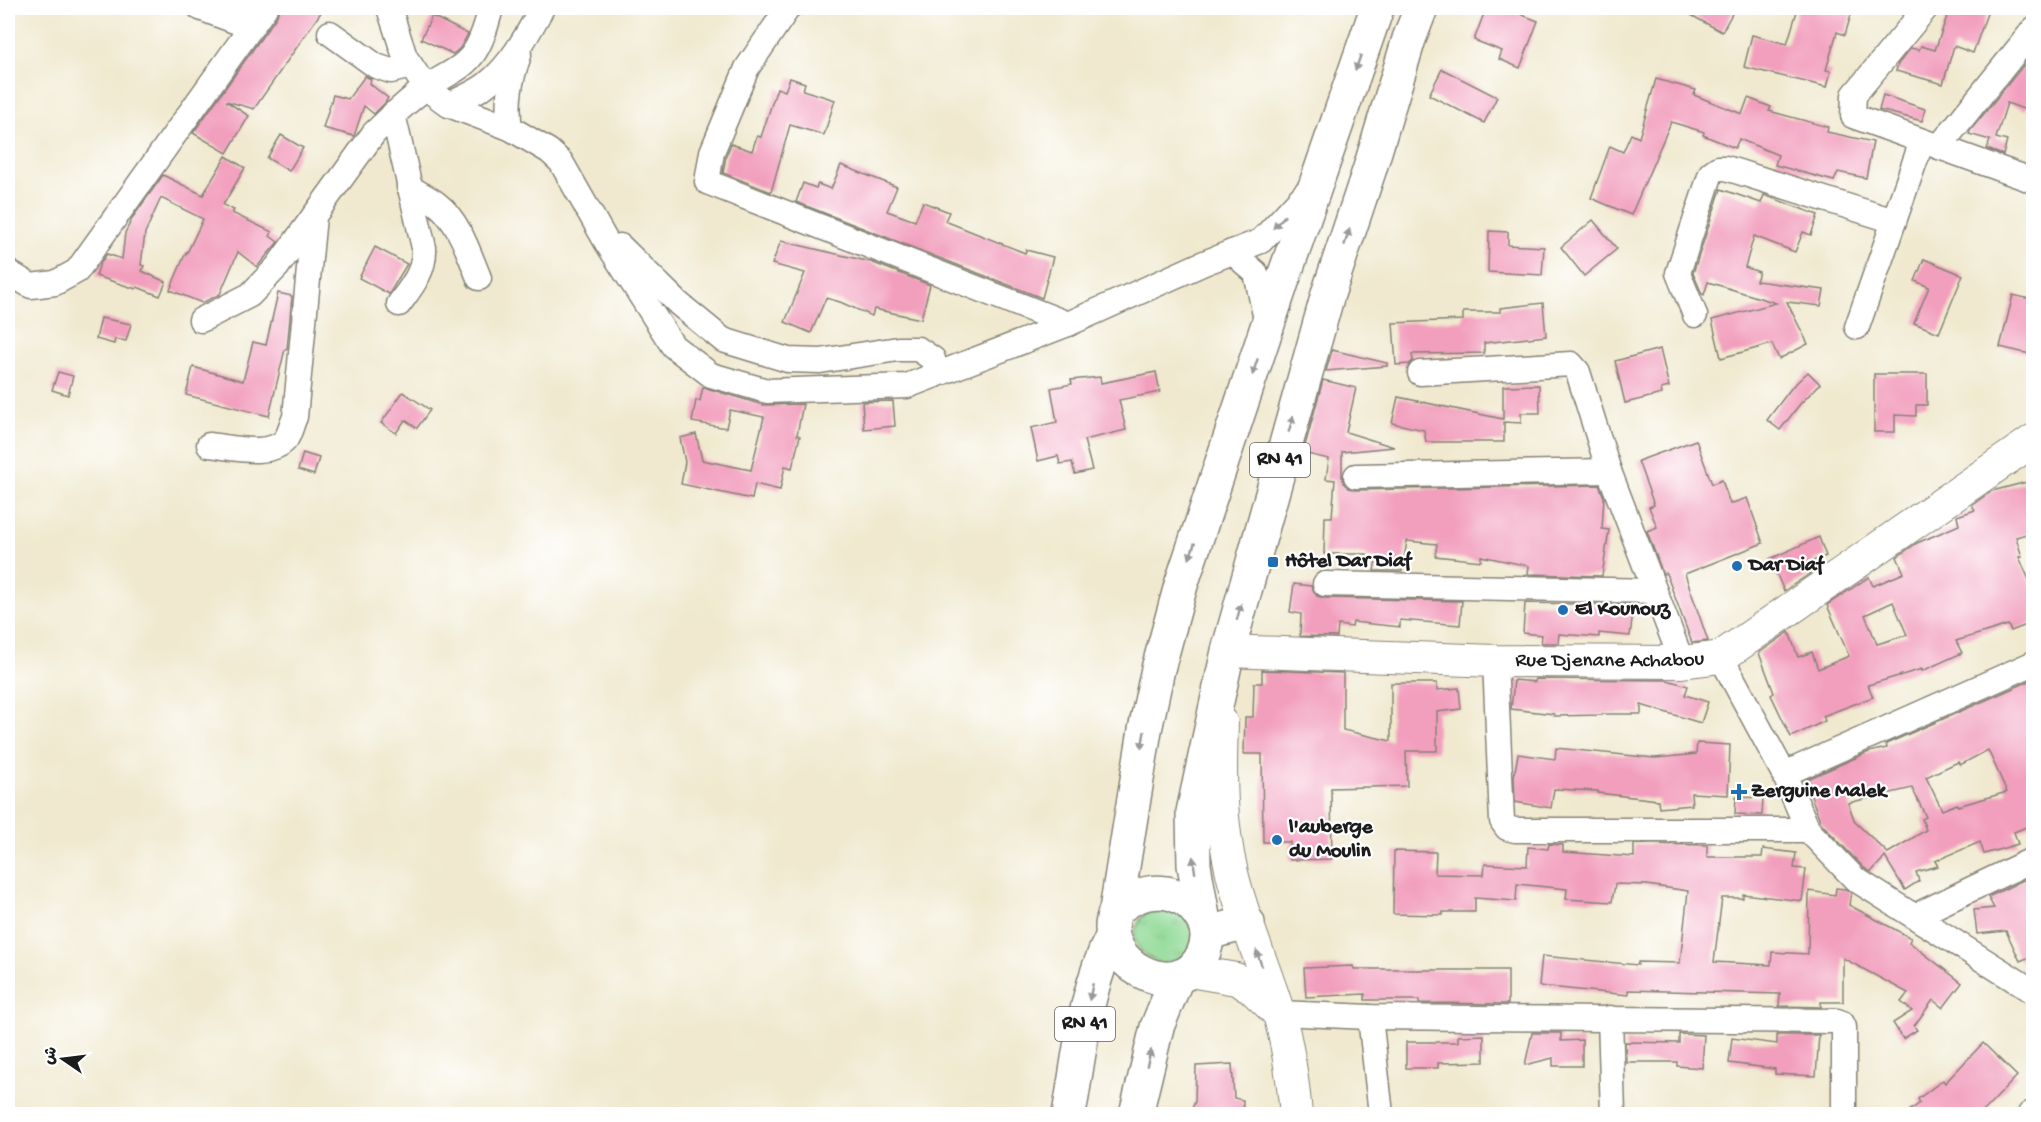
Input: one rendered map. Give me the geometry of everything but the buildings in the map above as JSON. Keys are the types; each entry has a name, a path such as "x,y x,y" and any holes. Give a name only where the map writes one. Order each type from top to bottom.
{"highway":[{"name":"RN 41","path":"1069,1114 1093,983 1114,924 1145,730 1163,649 1181,585 1377,8"},
{"name":"RN 41","path":"1206,928 1194,865 1193,812 1226,660 1328,294 1370,168 1409,39 1421,8"},
{"path":"1136,1114 1157,1027 1183,975 1200,961 1206,948 1206,928 1196,909 1183,899 1169,894 1154,892 1138,895 1127,901 1114,924 1123,956 1138,970 1150,976 1163,978 1183,975"},
{"path":"1206,928 1248,923"}],"main road":[{"name":"Rue Djenane Achabou","path":"1226,660 1682,662 1721,657 2034,440"},
{"path":"1226,660 1220,769 1223,828 1232,874 1279,1013 1294,1088 1296,1114"},
{"path":"1183,975 1236,979 1251,987 1279,1013"}],"street":[{"path":"8,272 31,286 55,283 77,271 258,17 200,8"},
{"path":"389,8 405,57 426,88 449,105 510,128 549,151 561,162 673,346 711,375 767,391 907,386 936,375 1068,324 1261,241 1319,179"},
{"path":"201,320 250,295 277,267 375,134 393,114 426,88 458,69 474,53 484,33 491,8"},
{"path":"510,128 507,108 511,78 524,42 542,8"},
{"path":"788,8 747,68 712,152 707,182 1068,324"},
{"path":"1926,8 1854,95 1853,116 2034,181"},
{"path":"1857,327 1894,221 1931,144 2034,30"},
{"path":"330,33 376,66 391,71 411,66"},
{"path":"449,105 486,85 500,72 524,42"},
{"path":"393,114 424,248 420,274 399,304"},
{"path":"1695,315 1678,273 1711,173 1718,168 1726,168 1894,221"},
{"path":"409,187 439,205 451,219 462,238 478,278"},
{"path":"209,445 259,451 275,447 286,439 295,417 314,216"},
{"path":"593,218 679,304 723,340 788,360 809,361 898,349 918,349 933,359 936,375"},
{"path":"1232,252 1256,273 1268,327"},
{"path":"1420,373 1570,364 1578,372 1609,471 1682,662"},
{"path":"1356,476 1609,471"},
{"path":"1325,584 1654,591"},
{"path":"1721,657 1784,774 1808,830 1855,879 2034,992"},
{"path":"1495,661 1502,820 1507,828 1515,830 1808,830"},
{"path":"1784,774 2034,663"},
{"path":"1915,916 2034,859"},
{"path":"1279,1013 1370,1017 1837,1021 1844,1027 1844,1114"},
{"path":"1370,1017 1381,1114"},
{"path":"1610,1018 1613,1114"}],"green space":[{"path":"1158,905 1181,908 1195,938 1184,958 1161,964 1143,953 1135,937 1135,931 1141,918"}],"place":[{"name":"Hôtel Dar Diaf","path":"1273,562"},
{"name":"Dar Diaf","path":"1737,566"},
{"name":"El Kounouz","path":"1563,610"},
{"name":"Zerguine Malek","path":"1739,792"},
{"name":"l'auberge du Moulin","path":"1277,840"}]}
